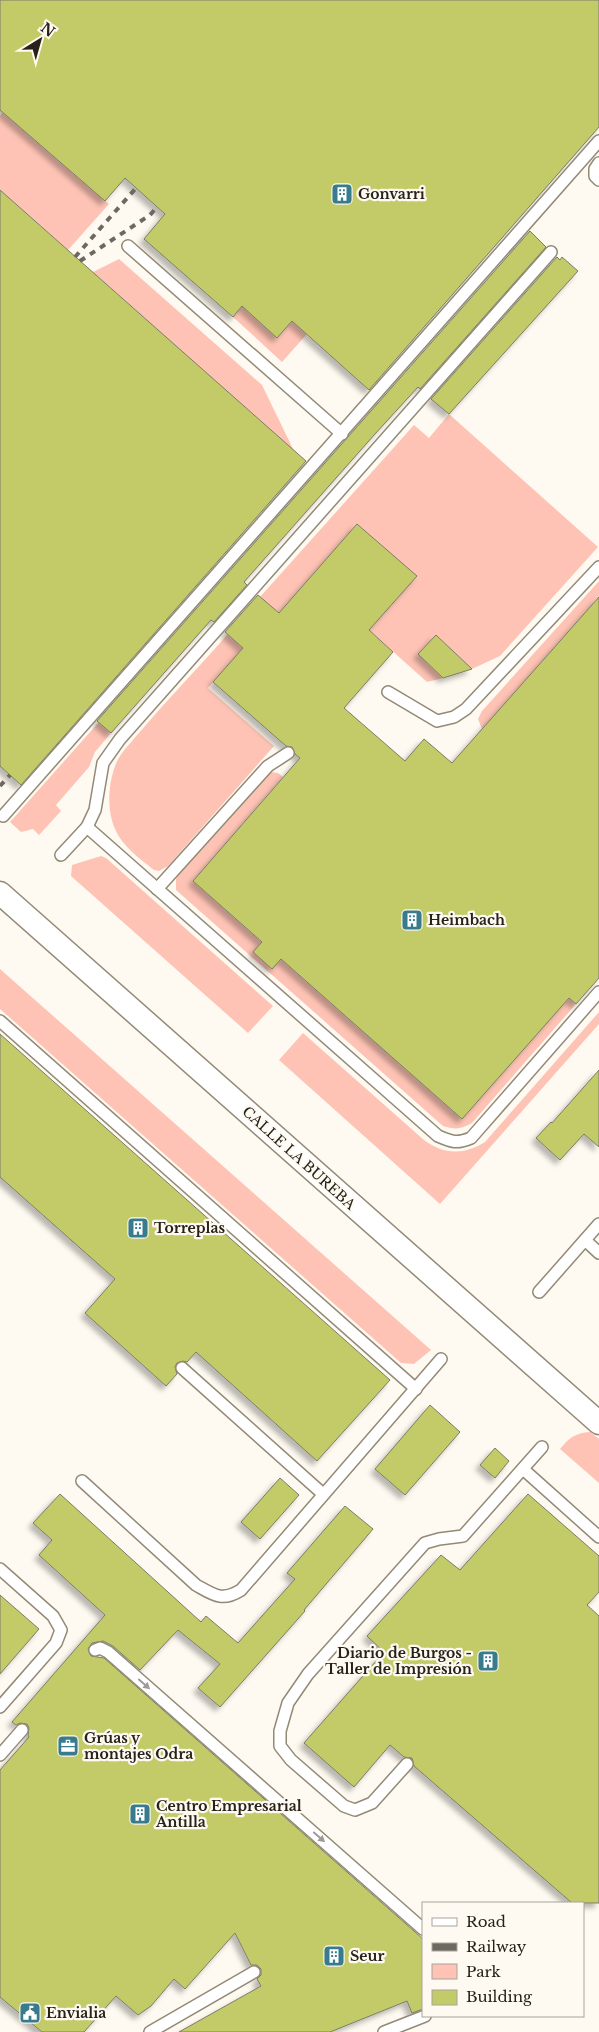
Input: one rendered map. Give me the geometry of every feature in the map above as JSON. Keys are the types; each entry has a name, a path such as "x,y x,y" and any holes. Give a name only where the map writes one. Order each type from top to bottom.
{"street":[{"name":"CALLE LA BUREBA","path":"0,893 599,1423"}],"lane":[{"path":"3,816 599,141"},
{"path":"599,163 595,169 595,176 599,180"},
{"path":"128,246 342,434"},
{"path":"61,855 87,827 95,810 102,762 120,739 551,252"},
{"path":"388,692 437,721 454,717 466,709 498,676 599,566"},
{"path":"158,889 268,766 288,753"},
{"path":"87,827 438,1136 447,1140 459,1143 471,1138 599,992"},
{"path":"0,1021 416,1389"},
{"path":"539,1292 599,1224"},
{"path":"585,1240 599,1254"},
{"path":"82,1481 196,1585 216,1596 231,1596 241,1590 441,1359"},
{"path":"182,1368 324,1494"},
{"path":"407,1764 372,1803 355,1810 344,1806 291,1760 280,1746 280,1731 288,1703 308,1674 425,1543 464,1536 542,1447"},
{"path":"523,1469 599,1537"},
{"path":"0,1569 53,1616 61,1630 56,1643 0,1707"},
{"path":"95,1650 100,1648 108,1652 422,1928"},
{"path":"0,1755 22,1730"},
{"path":"150,2032 254,1972"},
{"path":"384,2032 422,2017"}],"green space":[{"path":"3,112 109,204 68,250 0,190 0,116"},
{"path":"119,259 262,385 294,451 93,272"},
{"path":"242,306 277,337 292,321 307,334 282,362 233,317"},
{"path":"449,414 598,547 500,656 472,669 436,635 418,654 443,678 427,682 369,630 416,576 357,524 279,613 260,597 414,425 429,438"},
{"path":"599,581 599,597 482,729 478,719 482,711"},
{"path":"228,634 243,648 208,688 274,746 168,866 159,871 154,870 127,847 118,835 112,822 109,799 110,783 114,769 118,759 128,746"},
{"path":"99,722 111,733 95,752 89,767 56,805 61,811 39,835 33,829 21,832 10,822"},
{"path":"271,772 278,773 283,777 193,881 462,1119 569,998 576,1004 472,1123 465,1127 451,1128 443,1126 176,890 176,879 179,874"},
{"path":"101,856 106,858 273,1006 248,1033 71,876 72,865"},
{"path":"0,969 431,1350 414,1364 401,1363 0,1009"},
{"path":"599,1012 599,1024 440,1204 279,1060 303,1033 424,1140 447,1151 462,1151 485,1142"},
{"path":"590,1432 599,1439 599,1483 560,1449 573,1437"}],"building":[{"name":"Gonvarri","path":"0,0 599,0 599,127 369,390 292,321 277,338 242,306 233,317 144,239 165,214 125,178 105,201 0,110"},
{"path":"0,190 306,461 21,785 0,766"},
{"path":"530,231 546,247 420,389 418,387 375,434 244,582 247,585 214,622 211,620 111,733 97,721"},
{"path":"557,257 560,260 562,257 578,271 449,414 431,399"},
{"name":"Heimbach","path":"357,524 417,576 369,630 393,652 344,708 405,761 424,739 452,763 599,597 599,978 576,1004 569,998 462,1119 281,959 272,969 253,952 262,942 193,881 300,758 295,754 292,747 286,746 213,682 243,648 225,632 258,595 279,613"},
{"path":"436,635 472,669 443,678 418,654"},
{"name":"Torreplas","path":"0,1034 390,1380 317,1461 196,1352 187,1362 177,1363 175,1367 177,1374 166,1386 85,1313 115,1279 0,1177"},
{"path":"599,1070 599,1147 584,1134 560,1160 536,1138 552,1123"},
{"path":"430,1405 460,1432 405,1495 375,1469"},
{"path":"495,1448 509,1461 495,1478 480,1465"},
{"path":"280,1478 299,1495 260,1539 241,1522"},
{"name":"Centro Empresarial Antilla","path":"60,1494 201,1622 206,1616 238,1643 295,1579 287,1573 345,1506 373,1529 305,1611 220,1707 198,1688 220,1664 178,1630 140,1670 113,1646 103,1641 92,1643 88,1649 91,1656 104,1658 422,1938 422,2009 412,2013 407,2001 330,2032 179,2032 261,1986 257,1979 261,1975 261,1969 257,1965 251,1965 235,1933 185,1989 174,1979 151,2006 138,2015 116,1996 84,2032 42,2032 0,1997 0,1770 29,1737 27,1724 20,1723 16,1725 12,1722 105,1615 39,1555 52,1540 33,1523"},
{"path":"528,1494 599,1556 599,1592 587,1605 599,1616 599,1903 571,1902 414,1766 412,1758 404,1757 390,1745 354,1787 304,1743 384,1652 367,1636 441,1555 460,1570"},
{"path":"0,1595 39,1629 0,1674"}],"railway":[{"path":"75,257 136,188"},
{"path":"80,261 150,215 157,207"},
{"path":"0,786 10,775"}],"place":[{"name":"Gonvarri","path":"342,194"},
{"name":"Heimbach","path":"412,920"},
{"name":"Torreplas","path":"138,1228"},
{"name":"Diario de Burgos - Taller de Impresión","path":"488,1661"},
{"name":"Grúas y montajes Odra","path":"68,1746"},
{"name":"Centro Empresarial Antilla","path":"140,1814"},
{"name":"Seur","path":"334,1956"},
{"name":"Envialia","path":"30,2013"}]}
